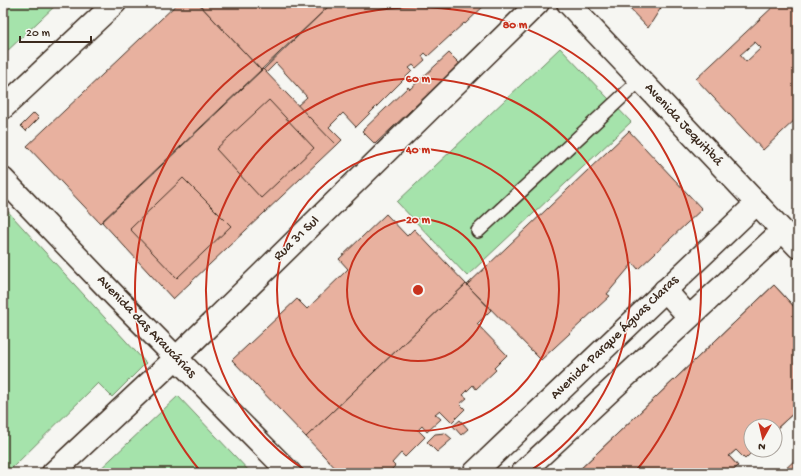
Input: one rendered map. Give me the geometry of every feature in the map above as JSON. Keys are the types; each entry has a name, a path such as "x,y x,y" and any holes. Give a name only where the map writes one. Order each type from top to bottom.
{"street":[{"path":"3,108 115,3"},
{"name":"Rua 31 Sul","path":"53,473 176,358 538,3"},
{"name":"Avenida Jequitibá","path":"568,3 798,247"},
{"name":"Avenida das Araucárias","path":"3,179 176,358 290,473"},
{"name":"Avenida Parque Águas Claras","path":"474,473 757,203"},
{"path":"522,473 782,231"},
{"path":"665,290 689,317"}],"lane":[{"path":"478,231 640,80"}],"green space":[{"path":"3,3 58,3 3,55"},
{"path":"560,48 631,122 467,276 397,202"},
{"path":"3,206 146,363 112,397 98,383 7,473 3,473"},
{"path":"178,396 251,473 96,473"}],"building":[{"path":"178,3 198,3 261,70 100,223 27,146"},
{"path":"198,3 332,3 261,70"},
{"path":"332,3 487,3 428,56 425,53 422,56 425,60 416,68 413,65 409,68 412,71 356,127 343,113 329,127 342,140 336,146 297,106 307,97 276,63 266,73 263,70"},
{"path":"627,3 664,3 648,28 628,7 629,6"},
{"path":"777,3 798,3 798,117 763,150 696,79","holes":["755,42 761,48 746,62 740,55"]},
{"path":"449,53 460,64 375,144 362,131 408,87 410,89"},
{"path":"263,69 336,145 173,299 102,222"},
{"path":"269,100 314,148 261,198 216,149"},
{"path":"34,113 39,118 26,131 21,126"},
{"path":"629,131 702,209 638,269 633,263 607,294 610,296 541,360 467,285"},
{"path":"183,178 231,226 177,278 130,229"},
{"path":"386,214 407,236 414,229 466,284 306,437 232,360 297,299 307,309 348,269 339,259"},
{"path":"466,284 491,310 477,324 507,355 494,368 496,370 476,389 473,385 463,395 467,398 460,404 465,409 452,422 440,410 435,414 441,419 427,432 422,426 418,430 425,437 405,457 401,453 392,463 395,466 388,473 340,473 306,437"},
{"path":"774,285 798,311 798,342 768,309 705,366 753,418 743,418 743,457 736,450 729,456 738,466 730,473 576,473"},
{"path":"774,285 798,311 798,409 783,423 783,418 743,418 743,457 736,450 729,456 738,466 730,473 576,473"},
{"path":"798,389 798,409 783,423 783,418 767,418"},
{"path":"460,420 468,429 461,435 453,426"},
{"path":"445,433 452,439 437,452 427,442 435,434"},
{"path":"798,457 798,473 781,473"}]}
